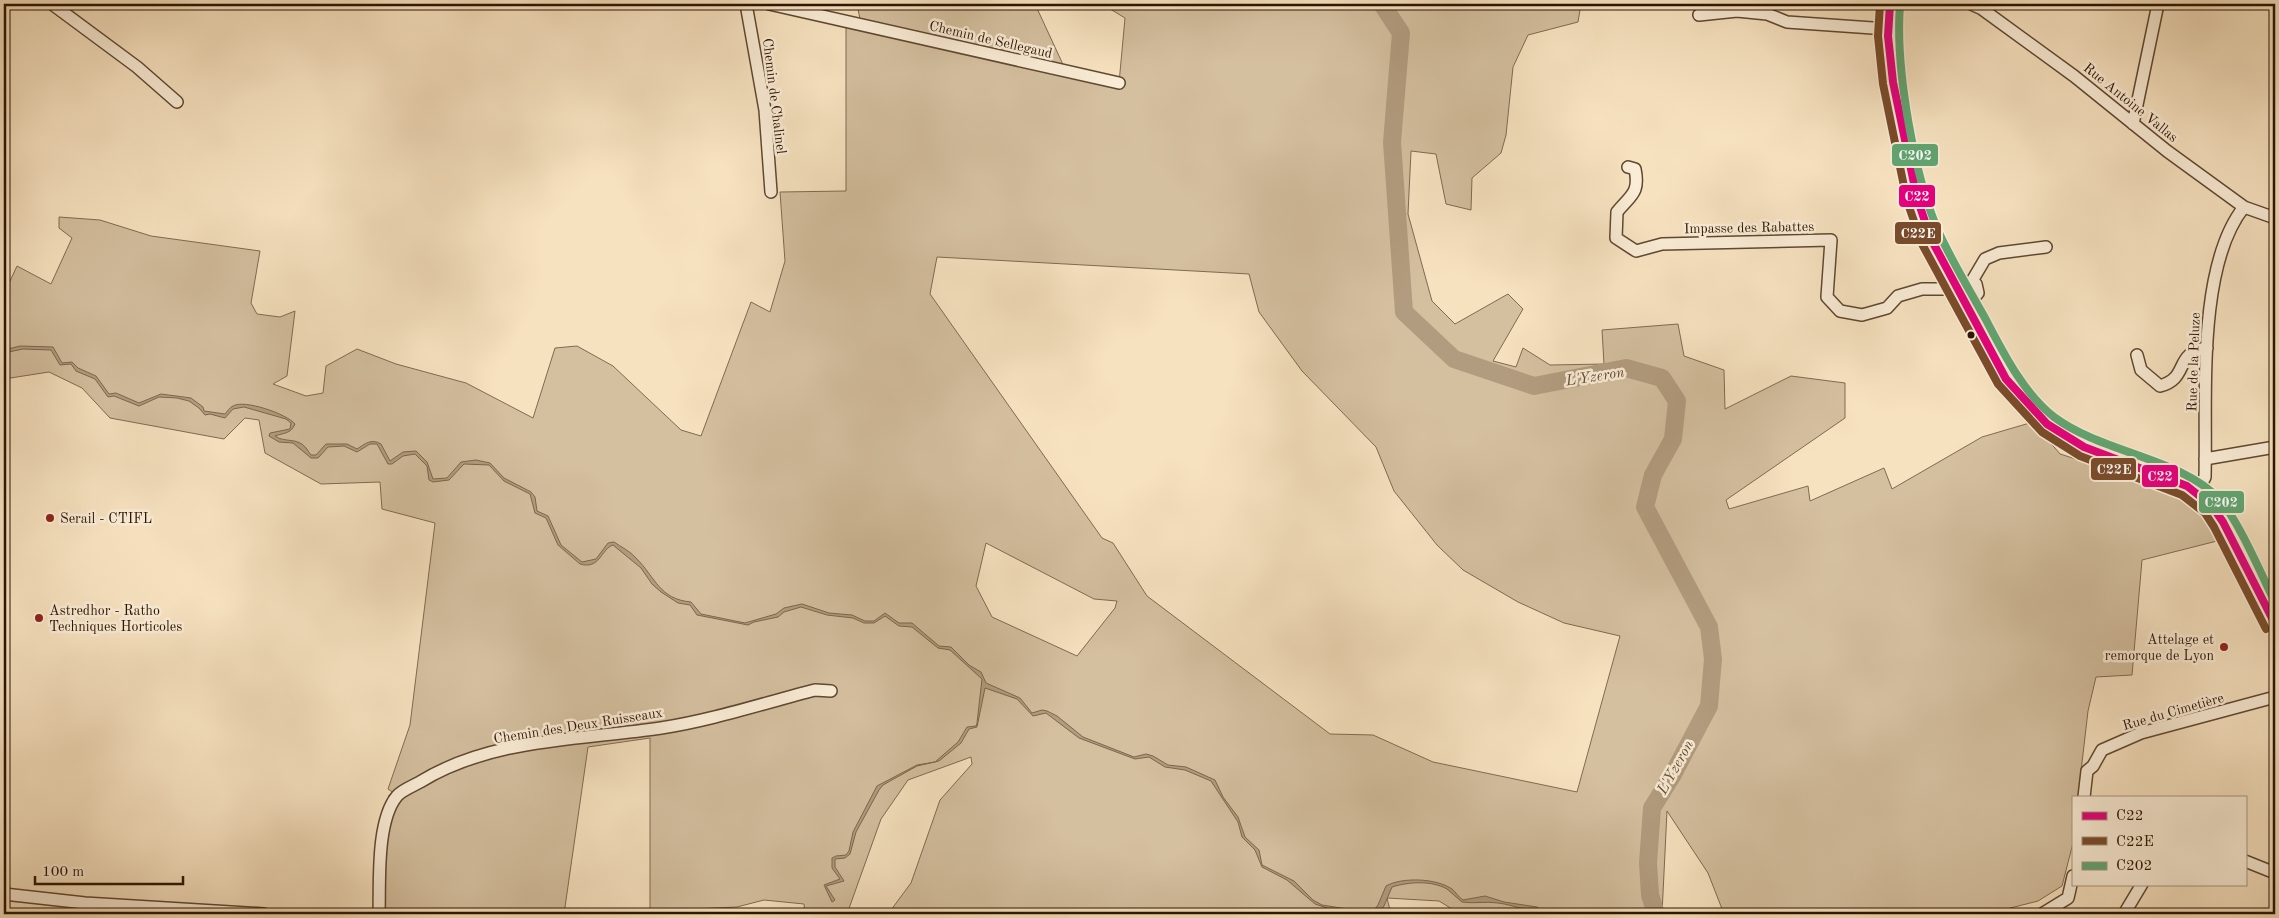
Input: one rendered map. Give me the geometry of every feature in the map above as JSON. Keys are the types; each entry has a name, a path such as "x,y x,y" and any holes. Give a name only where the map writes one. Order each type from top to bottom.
{"main road":[{"path":"1890,4 1887,28 1892,80 1912,182 1921,216 1931,239 2006,379 2047,424 2084,447 2187,486 2212,506 2223,522 2272,618"}],"street":[{"path":"52,4 136,67 176,102"},
{"name":"Chemin de Chalinel","path":"746,4 765,110 771,192"},
{"name":"Chemin de Sellegaud","path":"769,4 1120,83"},
{"name":"Rue Antoine Vallas","path":"1971,4 1991,16 2074,76 2133,124 2244,207 2275,218"},
{"path":"1991,16 1995,4"},
{"path":"2133,124 2158,4"},
{"path":"1699,15 1737,11 1767,14 1787,22 1887,28"},
{"name":"Impasse des Rabattes","path":"1628,167 1635,169 1638,181 1636,192 1617,212 1616,238 1636,251 1662,244 1832,240 1828,297 1840,311 1862,315 1887,308 1898,296 1922,289 1950,289 1956,285"},
{"name":"Rue de la Peluze","path":"2197,493 2205,477 2208,318 2220,251 2236,216 2244,207"},
{"path":"1956,285 1972,281 1985,259 1999,253 2046,248"},
{"path":"1967,306 1978,293 1976,284 1972,281"},
{"path":"2137,354 2141,370 2160,386 2177,377 2184,359 2193,350 2207,348"},
{"path":"2205,459 2275,447"},
{"path":"2272,618 2275,591"},
{"name":"Chemin des Deux Ruisseaux","path":"379,914 383,834 390,810 398,796 425,779 454,765 511,748 662,728 815,690 831,691"},
{"name":"Rue du Cimetière","path":"2084,796 2087,771 2093,766 2102,750 2141,733 2275,698"},
{"path":"2246,861 2275,873"},
{"path":"2042,914 2068,898 2072,880"},
{"path":"2124,914 2141,886"},
{"path":"4,894 66,902 264,914"}],"shaded area":[{"path":"857,4 1035,4 1066,71 1119,83 1125,18 1102,4 1581,4 1578,22 1528,35 1513,67 1506,135 1501,153 1472,178 1471,210 1446,204 1436,154 1411,151 1408,214 1432,301 1455,324 1508,294 1523,309 1493,361 1516,367 1523,348 1550,365 1604,364 1602,330 1678,324 1684,356 1724,370 1725,409 1791,376 1845,383 1845,418 1726,500 1729,509 1808,486 1810,501 1884,468 1892,489 1982,437 2033,422 2060,454 2155,484 2183,497 2210,521 2221,540 2142,560 2132,675 2096,677 2088,711 2078,796 2072,796 2072,847 2062,886 2038,901 1987,914 1724,914 1708,873 1667,811 1662,914 1477,914 1457,912 1439,901 1387,898 1391,914 888,914 911,883 940,800 972,764 971,757 908,780 881,819 847,914 805,914 804,904 764,900 737,907 650,911 650,738 588,747 564,914 373,914 377,856 389,795 397,795 388,789 410,725 435,523 382,509 380,482 321,484 265,453 259,420 245,418 224,439 110,418 82,388 49,372 4,379 4,294 17,266 51,284 72,238 59,228 59,217 100,220 151,236 260,251 251,303 257,314 280,317 295,311 287,376 273,384 306,396 323,393 326,366 357,349 396,364 466,383 533,418 555,348 577,346 613,366 681,430 701,436 751,302 770,312 785,261 780,192 846,191 846,21 861,24","holes":["937,257 1249,274 1259,312 1302,371 1376,447 1394,491 1437,545 1463,570 1518,602 1564,623 1620,636 1577,792 1433,762 1373,735 1330,734 1147,596 1113,543 1102,538 930,294","986,543 1094,599 1117,601 1115,608 1077,656 992,617 976,586"]},
{"path":"20,346 53,347 62,363 72,362 78,368 96,376 109,394 116,393 139,403 161,394 191,398 203,407 204,411 225,414 233,406 246,404 275,412 295,424 289,431 284,434 275,436 299,442 311,455 316,455 326,444 347,444 357,449 368,442 377,442 381,444 390,461 403,452 416,451 427,462 433,479 447,478 461,462 476,460 490,463 504,478 531,492 535,497 537,511 548,516 561,545 582,562 596,559 608,543 614,542 634,556 665,592 672,597 691,602 701,614 745,623 776,614 784,608 802,604 829,613 852,615 865,621 874,621 885,613 899,623 912,623 939,646 951,647 969,665 981,672 986,683 1020,698 1032,713 1042,710 1047,711 1057,716 1083,737 1134,757 1146,754 1153,756 1168,765 1186,767 1215,780 1223,797 1238,817 1245,837 1259,850 1262,865 1294,881 1313,900 1322,905 1372,913 1378,905 1386,886 1401,881 1419,880 1445,885 1463,900 1485,896 1504,902 1537,907 1549,914 1537,913 1498,903 1462,902 1447,889 1427,883 1405,884 1392,887 1384,906 1377,914 1330,909 1315,904 1287,880 1262,867 1255,850 1242,837 1238,822 1211,781 1185,770 1165,767 1149,757 1135,759 1079,738 1046,713 1033,716 1017,699 985,688 977,727 969,729 961,743 939,761 935,762 958,742 967,727 976,726 982,679 950,650 938,648 912,627 899,626 885,616 874,623 864,623 853,618 827,615 801,607 784,612 778,617 748,625 697,615 690,605 678,603 661,592 652,584 641,568 613,545 596,562 587,565 580,564 558,545 546,518 535,513 530,494 504,481 489,465 464,464 449,480 433,482 429,480 427,466 415,454 403,456 392,464 388,464 377,444 370,444 357,452 344,446 328,447 318,458 311,458 293,443 279,442 269,436 270,433 290,429 291,423 286,419 244,407 233,409 225,418 210,414 205,415 189,401 177,398 159,397 139,406 114,396 108,397 95,379 76,371 71,364 60,365 51,350 23,349 4,353 4,350"},
{"path":"933,762 917,766 883,785 879,790 856,832 850,854 845,858 835,859 835,867 844,881 826,886 835,900 832,902 824,885 840,879 832,868 832,858 846,855 849,851 853,832 877,786 917,765"}],"waterway":[{"name":"L'Yzeron","path":"1382,4 1401,33 1392,142 1404,312 1454,359 1534,386 1626,368 1662,378 1677,401 1673,439 1653,475 1645,507 1709,627 1713,659 1709,706 1672,776 1652,808 1648,863 1650,895 1656,914"}],"transit line":[{"name":"C22E","path":"1880,4 1878,36 1883,84 1907,201 1922,244 1998,384 2042,432 2080,456 2182,495 2205,513 2266,629"},
{"name":"C22","path":"1890,4 1888,36 1893,82 1917,198 1931,239 2006,379 2047,424 2084,447 2187,486 2212,506 2223,522 2275,624"},
{"name":"C202","path":"1900,5 1900,59 1908,122 1922,184 1940,235 1950,256 2023,384 2054,417 2073,429 2184,474 2203,485 2219,499 2234,520 2275,602"}],"place":[{"name":"Serail - CTIFL","path":"50,518"},
{"name":"Astredhor - Ratho Techniques Horticoles","path":"39,618"},
{"name":"Attelage et remorque de Lyon","path":"2224,647"}]}
